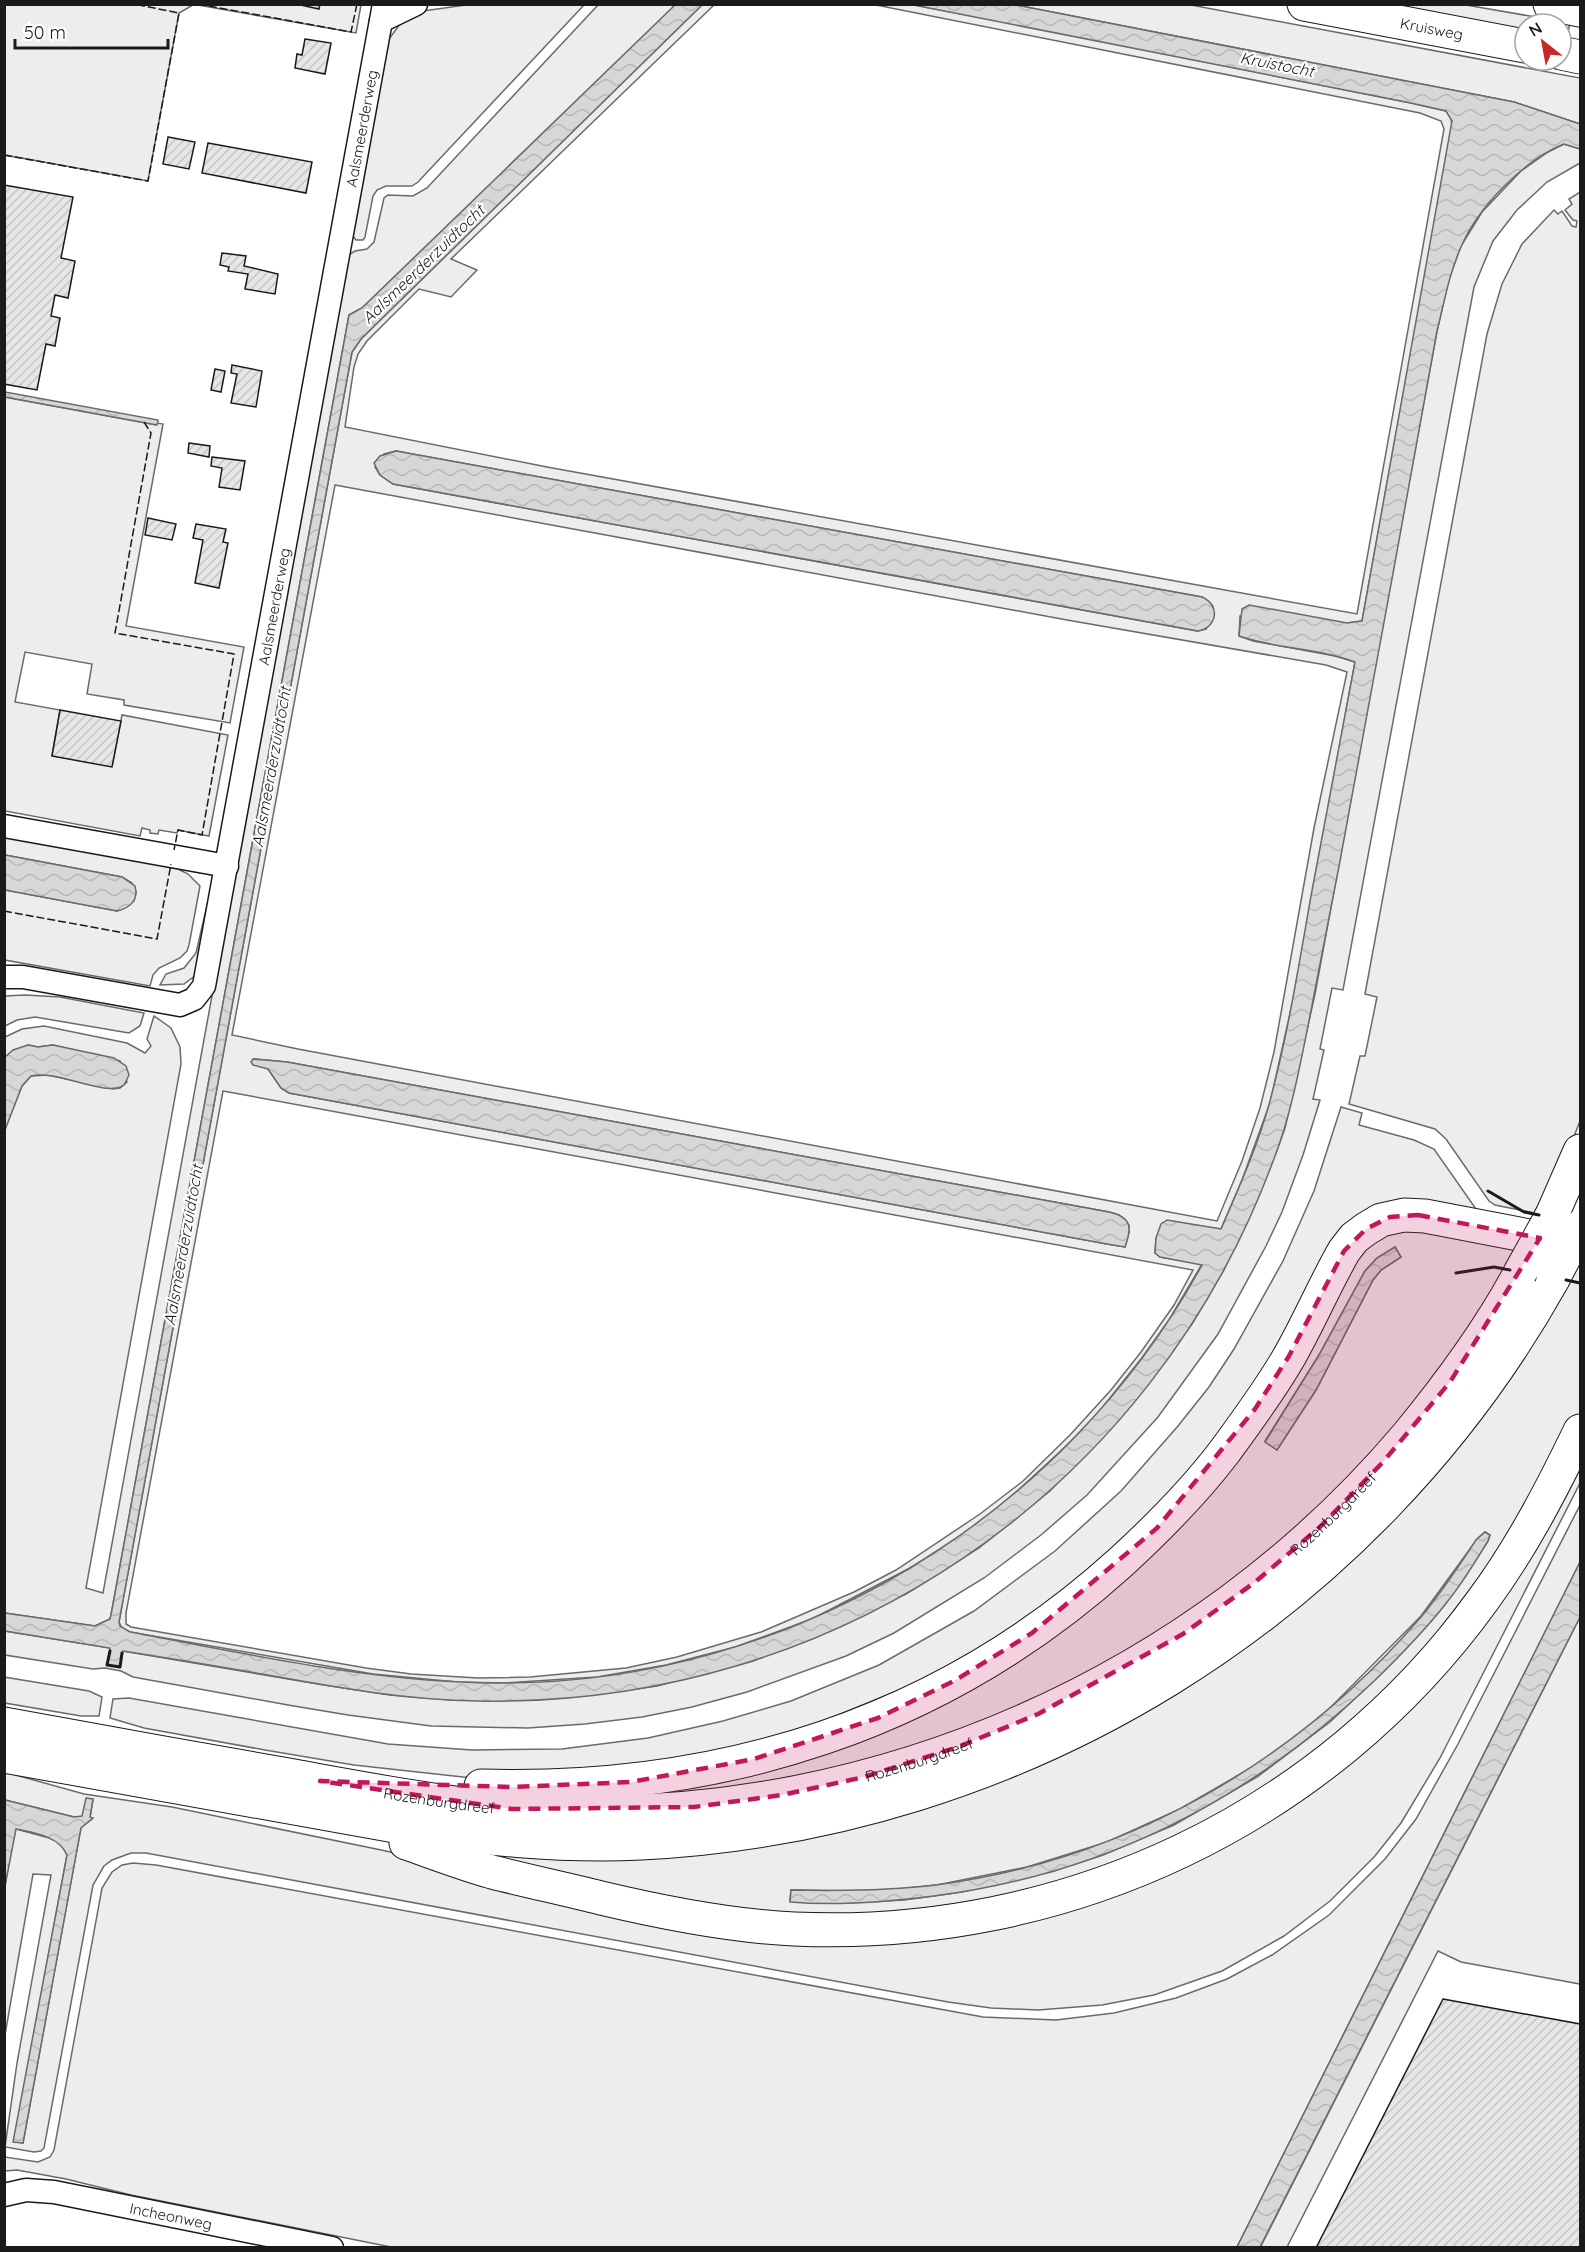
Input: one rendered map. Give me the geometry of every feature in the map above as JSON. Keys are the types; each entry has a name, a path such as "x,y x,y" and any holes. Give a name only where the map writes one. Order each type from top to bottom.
{"highway":[{"name":"Kruisweg","path":"1304,4 1513,44"},
{"path":"1550,4 1581,10"},
{"name":"Rozenburgdreef","path":"4,1756 316,1813 435,1832 504,1840 613,1844 669,1841 764,1830 853,1812 949,1784 1009,1761 1104,1717 1177,1675 1258,1619 1329,1561 1409,1481 1456,1425 1499,1367 1553,1279 1581,1151"},
{"path":"320,1781 512,1787 586,1785 652,1779 731,1765 795,1748 861,1725 926,1696 998,1655 1048,1622 1083,1595 1157,1528 1219,1459 1270,1388 1301,1335 1339,1261 1354,1238 1374,1224 1390,1217 1425,1216 1581,1245"},
{"name":"Rozenburgdreef","path":"4,1724 446,1803 512,1809 583,1812 660,1810 737,1802 815,1789 909,1764 994,1734 1075,1696 1143,1659 1214,1612 1285,1557 1354,1493 1423,1416 1478,1342 1520,1273 1566,1221"},
{"path":"316,1813 490,1871 633,1905 720,1922 790,1929 898,1928 997,1914 1068,1896 1178,1853 1255,1811 1319,1768 1375,1721 1420,1677 1483,1600 1525,1536 1581,1431"}],"street":[{"name":"Aalsmeerderweg","path":"4,977 28,977 177,1005 189,1003 198,996 207,978 383,13 416,4"},
{"path":"4,826 226,867"},
{"name":"Incheonweg","path":"6,2194 26,2190 54,2192 332,2247"}],"highlighted area":[{"path":"1418,1215 1540,1238 1450,1382 1383,1462 1321,1526 1254,1583 1183,1634 1038,1714 958,1747 864,1777 782,1795 694,1807 512,1809 320,1781 512,1787 631,1782 754,1759 878,1718 954,1681 1032,1633 1157,1528 1255,1409 1289,1356 1344,1251 1366,1229 1390,1217"}],"shaded area":[{"path":"4,5 193,5 179,13 148,181 5,155"},
{"path":"198,5 361,5 356,33"},
{"path":"466,5 584,5 418,182 412,186 386,186 377,190 373,196 365,237 363,240 356,240 353,236 389,39 400,24 423,11"},
{"path":"598,5 676,5 362,308 349,315 110,1619 95,1626 5,1613 4,1130 22,1086 31,1076 48,1075 113,1089 120,1088 127,1082 120,1061 53,1045 38,1047 28,1045 5,1057 5,1037 22,1029 44,1026 127,1043 145,1053 151,1046 147,1039 154,1016 171,1028 180,1047 181,1064 86,1588 103,1593 347,256 355,251 367,249 374,242 384,198 388,195 413,196 427,188"},
{"path":"702,5 714,5 451,259 477,270 451,297 419,289 367,341 358,354 354,367 345,427 547,467 1357,614 1444,129 1441,121 1420,113 876,5 914,5 1015,24 1411,103 1446,111 1451,118 1452,127 1362,621 1347,623 1240,616 1239,636 1253,641 1335,656 1355,662 1293,1000 1270,1103 1242,1180 1221,1229 1167,1221 1156,1238 1155,1253 1160,1257 1202,1264 1169,1320 1098,1413 1077,1436 1001,1506 912,1567 812,1619 735,1647 666,1665 597,1677 506,1683 457,1682 373,1674 130,1632 122,1629 119,1622 352,352 361,339","holes":["396,451 1202,597 1213,606 1213,619 1206,629 1197,631 393,484 380,475 375,467 384,454","335,485 1067,620 1326,665 1347,672 1314,828 1274,1052 1260,1108 1242,1161 1217,1221 232,1035","255,1059 287,1062 1109,1212 1119,1215 1129,1225 1129,1233 1125,1247 289,1093 281,1088 268,1069","223,1091 1193,1270 1174,1305 1111,1390 1070,1435 1023,1481 980,1514 896,1570 854,1592 761,1632 677,1657 626,1668 530,1677 478,1678 411,1674 366,1668 131,1627 126,1624 126,1613"]},
{"path":"1016,5 1191,5 1513,65 1513,72 1548,72 1580,78 1580,124 1514,102"},
{"path":"1368,5 1466,5 1513,13 1513,32"},
{"path":"1564,144 1580,149 1580,163 1547,182 1517,210 1493,241 1474,287 1343,990 1332,988 1320,1049 1324,1050 1313,1099 1320,1100 1303,1155 1282,1212 1266,1246 1218,1334 1158,1417 1087,1495 1041,1535 984,1578 894,1633 846,1656 747,1692 692,1707 642,1717 528,1728 431,1726 288,1705 133,1677 121,1671 105,1668 93,1669 5,1655 5,1631 110,1648 119,1667 123,1651 390,1695 451,1700 534,1700 657,1686 753,1661 906,1594 979,1548 1050,1491 1122,1416 1192,1324 1224,1270 1276,1153 1285,1128 1315,994 1437,331 1449,279 1461,246 1482,212 1521,171"},
{"path":"1580,192 1580,1121 1557,1179 1546,1196 1580,1222 1495,1205 1489,1201 1446,1139 1435,1129 1349,1104 1360,1056 1365,1056 1377,997 1365,994 1487,334 1502,284 1522,244 1554,210 1558,214 1562,211 1572,226 1576,227 1577,221 1573,220 1565,210 1572,204 1569,199"},
{"path":"4,397 156,425 157,423 163,424 126,626 244,647 230,723 124,705 124,700 87,694 92,664 25,652 15,702 60,710 52,756 112,766 122,715 228,735 209,836 178,830 177,833 159,830 158,834 150,833 150,830 142,828 140,836 5,811"},
{"path":"4,837 176,868 188,874 200,886 187,951 180,958 159,968 153,975 150,986 5,960 5,890 117,911 134,901 136,892 132,883 122,877 5,855"},
{"path":"208,901 209,915 196,975 184,984 160,985 166,974 184,968 196,953"},
{"path":"5,996 60,997 144,1013 140,1026 129,1033 35,1017 17,1020 5,1026"},
{"path":"1341,1107 1362,1113 1359,1125 1414,1140 1434,1149 1476,1209 1415,1209 1319,1287 1178,1498 992,1652 733,1758 472,1778 354,1765 144,1728 110,1718 113,1699 129,1698 388,1744 472,1750 562,1749 648,1738 723,1721 791,1701 879,1665 974,1611 1055,1551 1121,1491 1178,1426 1209,1387 1234,1349 1283,1261 1314,1191"},
{"path":"1423,1223 1580,1250 1580,1416 1553,1472 1514,1542 1469,1608 1434,1652 1396,1692 1354,1731 1297,1775 1246,1810 1196,1837 1122,1870 1030,1899 973,1912 912,1920 794,1923 749,1919 679,1909 496,1866 498,1851 589,1855 670,1852 758,1842 877,1817 989,1781 1070,1746 1157,1700 1269,1625 1329,1575 1397,1509 1433,1470 1462,1436 1514,1364 1569,1281 1505,1269 1498,1279 1496,1293 1450,1362 1410,1414 1338,1493 1278,1548 1224,1591 1130,1654 1066,1688 1008,1716 925,1747 814,1777 736,1791 621,1801 511,1798 512,1793 603,1790 677,1782 788,1757 906,1712 1003,1660 1089,1599 1139,1555 1190,1503 1234,1450 1272,1395 1297,1355 1335,1281 1358,1248 1388,1229","holes":["1395,1247 1401,1257 1381,1270 1373,1280 1316,1390 1277,1450 1265,1441 1319,1355 1365,1271 1377,1258","1485,1532 1490,1535 1488,1541 1438,1613 1386,1669 1330,1722 1257,1777 1174,1825 1103,1855 1051,1872 962,1892 904,1900 848,1903 790,1901 791,1890 897,1889 937,1885 1027,1867 1107,1842 1180,1809 1254,1766 1287,1744 1325,1713 1421,1616 1478,1538"]},
{"path":"1580,1444 1580,1483 1440,1758 1401,1823 1375,1856 1330,1901 1284,1936 1222,1971 1154,1995 1102,2005 1038,2010 991,2008 948,2002 146,1853 131,1853 112,1860 104,1866 93,1885 44,2148 34,2152 5,2147 17,2063 51,1875 33,1874 5,2035 5,1886 14,1832 16,1829 53,1839 61,1844 67,1855 14,2141 23,2143 81,1827 92,1819 90,1818 93,1800 82,1817 74,1817 5,1800 5,1772 84,1794 172,1807 386,1851 666,1919 1016,1916 1343,1757"},
{"path":"1580,1505 1580,1562 1237,2247 391,2247 131,2195 66,2179 17,2170 5,2171 5,2157 38,2162 50,2157 54,2150 102,1888 112,1872 122,1865 133,1863 156,1865 983,2017 1056,2020 1114,2013 1176,1998 1227,1979 1272,1955 1329,1915 1385,1859 1416,1819 1458,1744"},
{"path":"1580,1617 1580,1984 1461,1962 1438,1951 1287,2247 1260,2248"},
{"path":"4,1677 89,1691 102,1697 99,1716 81,1716 5,1703"}],"water":[{"path":"676,4 702,5 361,339 352,352 120,1626 130,1632 362,1673 456,1682 503,1683 610,1675 715,1653 815,1617 909,1568 996,1508 1075,1437 1144,1355 1202,1265 1160,1257 1155,1253 1156,1238 1161,1224 1167,1220 1221,1229 1254,1150 1276,1076 1293,999 1355,662 1341,657 1268,644 1239,636 1242,609 1249,605 1347,623 1362,621 1452,121 1446,111 1411,103 914,5 1016,5 1514,102 1580,124 1580,149 1564,144 1549,151 1518,173 1491,201 1479,216 1461,247 1450,278 1437,331 1308,1026 1290,1108 1275,1156 1220,1276 1149,1384 1063,1478 965,1557 855,1620 736,1666 610,1693 478,1701 450,1700 366,1692 123,1651 120,1667 107,1665 110,1648 5,1631 5,1613 95,1626 110,1619 349,315 362,308"},
{"path":"5,392 158,420 157,425 5,397"},
{"path":"396,451 1202,597 1212,605 1213,621 1209,626 1198,631 393,484 380,475 374,463 380,456"},
{"path":"5,855 122,877 135,886 136,895 132,903 117,911 5,890"},
{"path":"28,1045 38,1047 53,1045 114,1058 126,1066 129,1075 124,1085 116,1088 93,1086 54,1076 31,1076 22,1086 5,1130 5,1057 13,1050"},
{"path":"253,1059 287,1062 1109,1212 1126,1220 1129,1234 1125,1247 1107,1244 289,1093 281,1088 268,1069 253,1065 251,1062"},
{"path":"1395,1247 1401,1257 1381,1270 1373,1280 1316,1390 1277,1450 1265,1442 1319,1355 1365,1271 1377,1258"},
{"path":"1485,1532 1490,1535 1488,1541 1442,1609 1371,1684 1324,1726 1274,1763 1223,1797 1170,1826 1115,1850 1057,1870 997,1885 934,1896 880,1902 826,1904 790,1902 791,1890 918,1887 1007,1872 1075,1853 1140,1828 1203,1796 1263,1759 1319,1717 1372,1669 1421,1617 1476,1540"},
{"path":"1580,1562 1580,1617 1260,2247 1237,2247"},
{"path":"86,1798 93,1799 90,1817 93,1818 81,1828 23,2143 13,2142 67,1855 52,1839 16,1829 5,1886 5,1800 74,1817 82,1816"}],"building":[{"path":"296,4 320,4 319,9"},
{"path":"305,39 331,43 325,74 295,68 297,54 302,55"},
{"path":"168,137 195,142 189,169 163,164"},
{"path":"208,143 312,162 306,193 202,173"},
{"path":"4,185 73,197 61,258 75,261 68,298 55,295 51,316 60,318 55,346 46,344 37,390 4,384"},
{"path":"222,253 246,256 244,266 278,274 275,294 245,289 248,274 228,271 229,267 220,265"},
{"path":"232,365 262,371 256,407 231,403 237,374 231,373"},
{"path":"215,369 225,371 221,392 211,390"},
{"path":"189,443 210,446 209,457 188,453"},
{"path":"212,457 245,461 240,490 219,487 222,468 211,466"},
{"path":"148,518 176,524 172,540 145,535"},
{"path":"196,524 226,529 223,542 228,543 219,588 195,583 203,540 193,538"},
{"path":"60,710 121,721 112,767 52,756"},
{"path":"1443,1999 1580,2024 1580,2248 1316,2248"}],"fence":[{"path":"4,155 148,181 179,13 134,4"},
{"path":"198,4 351,32 357,4"},
{"path":"144,422 151,433 115,633 234,654 202,835 178,830 174,850"},
{"path":"4,911 157,939 171,864"}],"wall":[{"path":"1488,1191 1524,1212 1539,1215"},
{"path":"1456,1273 1494,1267 1510,1270"},
{"path":"1566,1280 1580,1283"},
{"path":"110,1651 107,1665 120,1667 122,1653"}],"water label":[{"name":"Kruistocht","path":"1277,64"},
{"name":"Aalsmeerderzuidtocht","path":"423,264"},
{"name":"Aalsmeerderzuidtocht","path":"271,767"},
{"name":"Aalsmeerderzuidtocht","path":"183,1245"}]}
